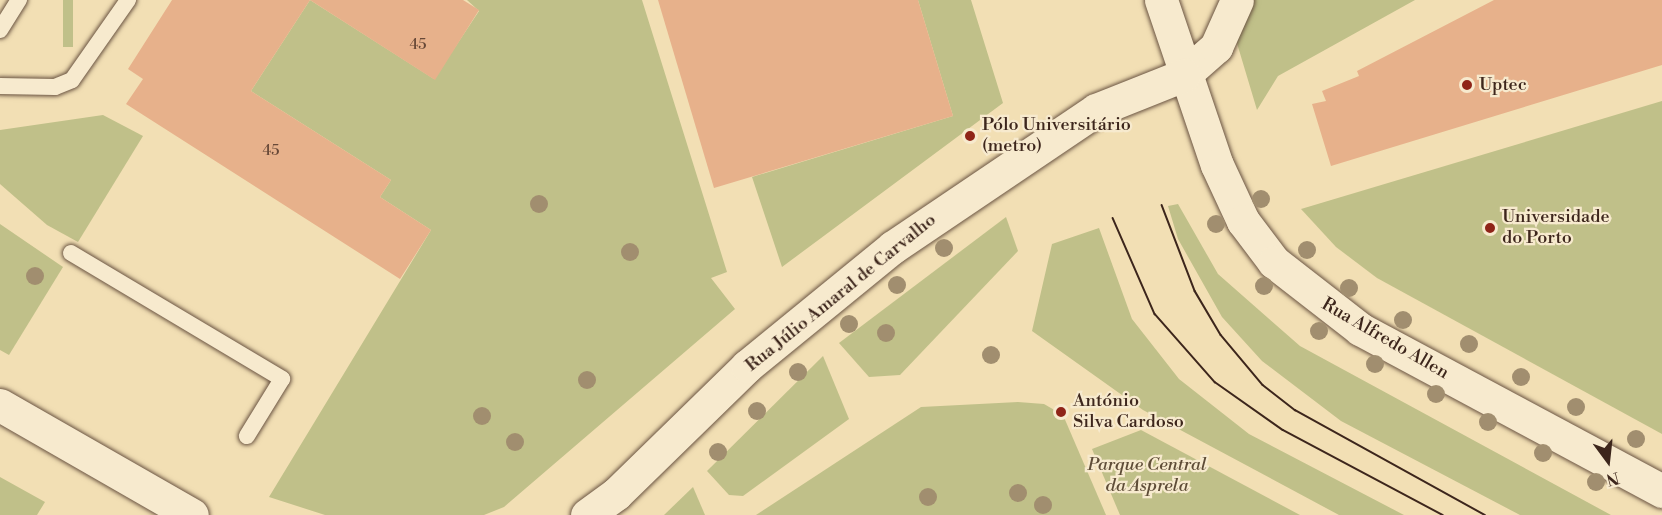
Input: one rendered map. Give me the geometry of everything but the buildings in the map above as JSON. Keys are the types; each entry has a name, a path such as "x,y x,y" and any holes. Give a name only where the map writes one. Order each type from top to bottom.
{"street":[{"name":"Rua Alfredo Allen","path":"1161,0 1184,75 1243,221 1302,288 1360,329 1662,491"},
{"name":"Rua Júlio Amaral de Carvalho","path":"587,515 616,494 747,366 893,247 1096,110 1184,75 1216,47 1237,0"},
{"path":"0,405 192,515"}],"lane":[{"path":"0,30 19,0"},
{"path":"0,86 55,87 72,80 128,0"},
{"path":"71,253 282,380 247,436"}],"green space":[{"path":"63,0 73,0 73,47 63,47"},
{"path":"310,0 434,79 479,11 467,0 642,0 727,272 711,278 735,309 504,507 484,515 325,515 269,497 431,230 380,197 391,180 251,91"},
{"path":"918,0 971,0 1003,103 782,267 752,177 953,116"},
{"path":"1248,0 1415,0 1278,76 1257,110 1236,40"},
{"path":"1662,101 1662,434 1377,278 1336,247 1301,209"},
{"path":"103,115 143,136 78,242 47,225 0,184 0,130"},
{"path":"1178,204 1218,274 1300,346 1611,515 1520,515 1341,421 1262,361 1222,317 1178,239 1168,206"},
{"path":"1006,217 1018,251 900,375 869,377 839,343"},
{"path":"0,224 63,267 9,355 0,350"},
{"path":"1099,228 1132,319 1179,379 1249,434 1404,515 1339,515 1143,410 1032,331 1052,244"},
{"path":"823,356 849,419 743,496 729,495 707,471"},
{"path":"1018,402 1044,404 1063,415 1106,515 756,515 921,407"},
{"name":"Parque Central da Asprela","path":"1141,430 1300,515 1120,515 1092,449"},
{"path":"0,477 45,502 37,515 0,515"},
{"path":"693,487 705,515 664,515"}],"tram line":[{"path":"1162,205 1195,291 1221,335 1263,385 1295,410 1485,515"},
{"path":"1113,218 1155,314 1215,382 1283,430 1443,515"}],"place":[{"name":"Uptec","path":"1467,85"},
{"name":"Pólo Universitário (metro)","path":"970,136"},
{"name":"Universidade do Porto","path":"1490,228"},
{"name":"António Silva Cardoso","path":"1061,412"}]}
